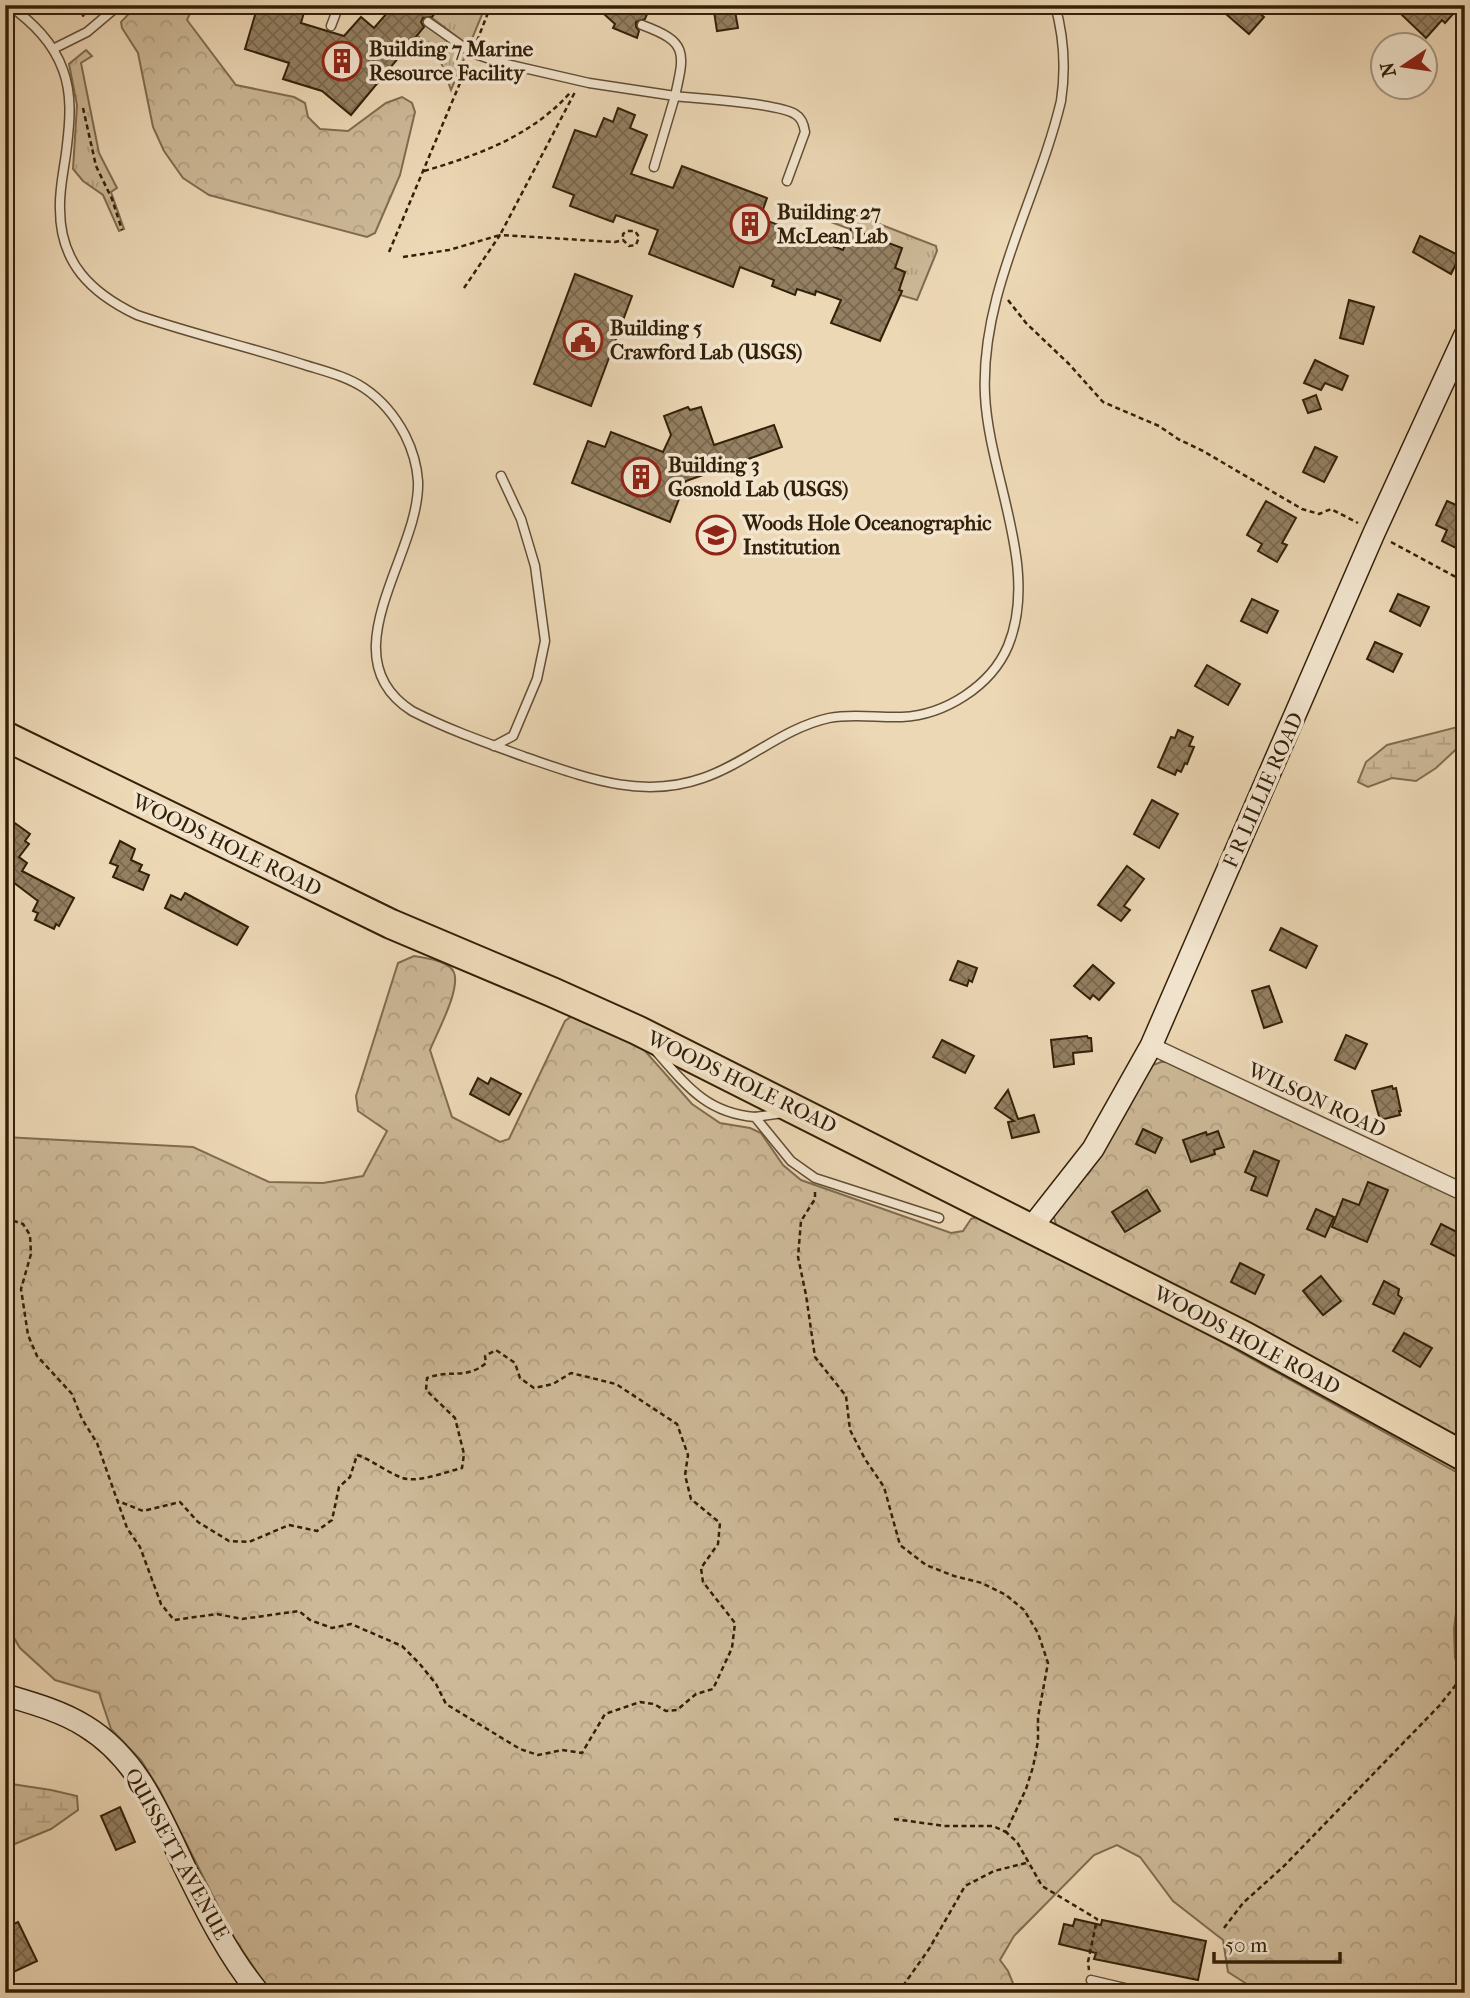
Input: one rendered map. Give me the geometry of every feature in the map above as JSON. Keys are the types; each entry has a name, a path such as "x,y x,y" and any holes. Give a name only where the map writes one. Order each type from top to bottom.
{"highway":[{"name":"WOODS HOLE ROAD","path":"5,736 408,932 637,1030 1244,1336 1465,1457"}],"street":[{"name":"F R LILLIE ROAD","path":"1031,1228 1093,1149 1151,1046 1374,533 1465,335"},
{"name":"WILSON ROAD","path":"1151,1046 1465,1192"},
{"name":"QUISSETT AVENUE","path":"5,1695 62,1714 86,1726 127,1762 158,1812 241,1970 259,1993"}],"lane":[{"path":"9,5 37,27 53,49 63,70 70,125 60,218 65,242 80,273 104,298 137,315 345,379 379,400 393,415 412,452 418,482 410,524 378,623 376,654 382,678 396,699 412,711 494,746 604,783 637,787 673,786 715,774 812,723 847,715 900,717 931,712 948,705 984,681 999,663 1017,621 1020,593 1018,565 993,452 985,395 988,335 1000,289 1061,101 1064,82 1063,53 1055,5"},
{"path":"53,49 87,32 119,5"},
{"path":"331,26 339,5"},
{"path":"428,22 472,53 520,68 580,81 781,109 800,117 805,132 787,181"},
{"path":"642,25 672,38 683,61 676,96 654,167"},
{"path":"494,746 513,736 537,679 545,641 535,566 521,519 501,476"},
{"path":"637,1030 693,1094 737,1116 755,1117 797,1110"},
{"path":"755,1117 791,1161 814,1178 939,1218"},
{"path":"1091,1980 1146,1993"}],"path":[{"path":"389,252 491,5"},
{"path":"424,171 472,157 513,138 558,106 580,81"},
{"path":"464,288 499,235 580,81"},
{"path":"83,107 96,166 122,230"},
{"path":"627,230 635,231 639,237 638,243 632,246 626,245 623,240 627,230"},
{"path":"403,257 450,250 499,235 615,242 623,240"},
{"path":"1000,289 1026,323 1069,364 1103,402 1159,426 1302,509 1319,514 1331,509 1465,582"},
{"path":"814,1178 815,1199 801,1222 798,1257 815,1357 846,1396 850,1430 884,1487 900,1545 926,1565 982,1583 1006,1595 1024,1610 1038,1633 1048,1663 1038,1717 1038,1741 1033,1767 1006,1832"},
{"path":"5,1218 23,1224 30,1235 31,1254 20,1289 28,1335 37,1356 72,1394 82,1419 97,1443 127,1528 140,1547 161,1604 174,1620 217,1614 242,1619 299,1611 310,1620 332,1628 351,1624 402,1646 419,1662 446,1704 520,1749 538,1755 562,1750 582,1753 605,1714 618,1708 640,1702 653,1704 666,1712 677,1710 696,1694 713,1689 732,1648 735,1623 703,1582 701,1568 718,1544 720,1523 691,1499 685,1475 688,1455 677,1424 616,1384 597,1378 571,1373 553,1384 534,1388 520,1378 515,1363 496,1350 485,1356 486,1363 474,1373 438,1374 428,1378 426,1390 455,1418 464,1454 462,1468 405,1479 371,1459 357,1455 350,1477 339,1487 332,1520 317,1531 289,1525 249,1542 229,1541 198,1521 180,1502 143,1511 118,1501"},
{"path":"1224,1928 1243,1903 1284,1866 1439,1706 1455,1686 1465,1666"},
{"path":"894,1819 945,1826 993,1826 1006,1832 1017,1842 1026,1863 1042,1886 1097,1919 1088,1962 1091,1980"},
{"path":"898,1993 929,1949 965,1886 994,1871 1026,1863"}],"green space":[{"path":"137,5 194,5 187,20 236,85 294,97 305,103 308,117 320,129 348,131 386,103 402,97 412,103 415,112 400,175 375,233 367,237 209,195 183,178 164,151 153,127 138,53 122,28 121,22"},
{"path":"441,5 486,5 469,46 431,17"},
{"path":"426,24 466,54 451,90 438,54 417,35"},
{"path":"86,50 92,56 81,63 99,153 117,188 111,192 124,229 119,231 103,195 83,181 73,169 77,105 69,64"},
{"path":"838,208 936,246 937,251 917,300 900,295 905,272 895,268 902,248 831,222 825,212"},
{"path":"1465,716 1465,741 1436,768 1416,781 1392,778 1368,787 1358,782 1366,762 1387,745 1458,727"},
{"path":"414,956 443,963 451,968 455,975 453,995 430,1050 452,1117 500,1142 509,1139 565,1021 572,1016 638,1043 692,1104 720,1123 750,1128 761,1133 783,1165 801,1180 951,1233 963,1231 971,1219 978,1216 1121,1286 1465,1477 1465,1588 1457,1605 1454,1629 1455,1658 1465,1676 1465,1993 1261,1993 1228,1972 1223,1940 1173,1901 1140,1857 1117,1845 1094,1855 1014,1936 1000,1960 1017,1993 271,1993 234,1938 159,1789 141,1760 111,1729 99,1693 55,1680 20,1648 7,1626 13,1571 5,1544 5,1137 193,1147 269,1182 323,1183 363,1176 387,1131 358,1111 356,1096 398,963"},
{"path":"1161,1062 1178,1064 1465,1201 1465,1442 1340,1372 1056,1225 1053,1213 1147,1071"},
{"path":"5,1783 77,1796 78,1810 51,1829 5,1848"}],"building":[{"name":"Building 7 Marine Resource Facility","path":"258,5 306,5 301,23 344,36 361,17 374,28 394,5 441,5 432,17 423,18 421,22 424,27 351,115 322,91 283,79 289,63 245,49"},
{"path":"594,5 651,5 645,19 636,22 639,31 637,38 613,28 615,24"},
{"path":"713,5 734,5 738,28 717,31"},
{"path":"1236,5 1251,5 1264,17 1249,34 1227,15"},
{"path":"1411,5 1457,5 1445,23 1442,20 1431,32 1420,32 1402,15"},
{"name":"Building 27 McLean Lab","path":"618,108 635,115 630,128 647,135 631,174 673,188 682,166 767,198 760,218 843,250 851,229 902,248 895,268 905,272 899,290 902,291 880,341 831,323 841,300 816,291 815,295 797,289 795,295 772,286 774,280 740,267 733,287 649,254 658,230 616,215 613,222 570,206 574,195 553,187 575,130 596,137 604,118 613,122"},
{"path":"1420,236 1460,256 1451,274 1413,252"},
{"name":"Building 5 Crawford Lab (USGS)","path":"575,274 632,296 591,406 534,384"},
{"path":"1349,300 1374,307 1363,344 1340,338"},
{"path":"1315,360 1348,376 1342,390 1325,383 1321,390 1304,383"},
{"path":"1316,395 1321,409 1308,413 1303,400"},
{"path":"688,407 690,410 701,407 714,445 774,425 782,447 686,481 670,522 572,483 588,441 605,447 611,432 663,452 671,435 664,416"},
{"path":"1315,447 1337,457 1324,482 1303,472"},
{"path":"1266,501 1296,518 1282,543 1287,545 1277,562 1258,551 1262,544 1247,535"},
{"path":"1447,501 1465,509 1465,541 1460,550 1442,541 1447,530 1436,525"},
{"path":"1398,594 1429,607 1420,626 1390,611"},
{"path":"1252,599 1278,611 1267,633 1241,621"},
{"path":"1375,642 1402,654 1393,672 1367,659"},
{"path":"1207,665 1240,684 1228,705 1195,686"},
{"path":"1178,730 1193,737 1189,746 1194,747 1187,764 1185,763 1181,772 1177,770 1175,775 1158,767 1171,737 1175,738"},
{"path":"1152,800 1178,814 1159,848 1134,834"},
{"path":"5,816 30,834 25,841 29,844 19,857 27,863 22,871 74,898 59,926 56,924 54,929 35,920 38,913 33,911 38,901 5,876"},
{"path":"120,841 135,849 131,860 142,865 139,871 149,875 143,890 113,877 118,866 110,863"},
{"path":"1127,866 1144,879 1124,906 1130,910 1121,921 1098,905"},
{"path":"185,893 248,927 237,945 165,908 171,895 181,900"},
{"path":"1281,928 1317,946 1306,968 1270,950"},
{"path":"958,961 977,968 972,982 969,980 967,986 950,980"},
{"path":"1093,965 1114,983 1099,1000 1093,995 1090,999 1074,986"},
{"path":"1269,986 1282,1022 1264,1028 1252,991"},
{"path":"1346,1035 1367,1044 1355,1069 1335,1060"},
{"path":"1087,1036 1091,1038 1092,1051 1073,1053 1074,1064 1054,1067 1051,1040"},
{"path":"942,1040 974,1056 965,1073 933,1057"},
{"path":"478,1078 488,1084 491,1078 521,1094 509,1115 470,1094"},
{"path":"1392,1086 1393,1089 1396,1088 1400,1115 1380,1120 1372,1091"},
{"path":"1008,1090 1018,1119 1034,1115 1039,1132 1012,1138 1008,1122 1014,1121 995,1108"},
{"path":"1143,1129 1162,1138 1155,1153 1136,1144"},
{"path":"1218,1131 1224,1147 1214,1150 1215,1154 1191,1162 1183,1140"},
{"path":"1254,1151 1279,1161 1267,1196 1251,1190 1256,1177 1245,1172"},
{"path":"1368,1182 1388,1190 1367,1242 1332,1227 1343,1199 1359,1205"},
{"path":"1147,1190 1160,1211 1125,1232 1112,1212"},
{"path":"1316,1209 1334,1217 1325,1237 1307,1229"},
{"path":"1441,1224 1465,1236 1465,1246 1459,1258 1431,1244"},
{"path":"1240,1263 1264,1275 1255,1294 1231,1282"},
{"path":"1321,1276 1341,1301 1323,1315 1303,1291"},
{"path":"1384,1281 1399,1289 1398,1295 1402,1298 1394,1314 1373,1304"},
{"path":"1404,1333 1432,1348 1420,1367 1393,1351"},
{"path":"120,1807 135,1842 116,1850 101,1816"},
{"path":"1075,1919 1101,1925 1102,1920 1206,1941 1198,1980 1094,1959 1096,1953 1059,1944 1064,1924 1073,1926"},
{"path":"18,1922 37,1961 5,1976 5,1928"}],"place":[{"name":"Building 7 Marine Resource Facility","path":"342,61"},
{"name":"Building 27 McLean Lab","path":"750,224"},
{"name":"Building 5 Crawford Lab (USGS)","path":"583,340"},
{"name":"Building 3 Gosnold Lab (USGS)","path":"641,477"},
{"name":"Woods Hole Oceanographic Institution","path":"716,535"}]}
